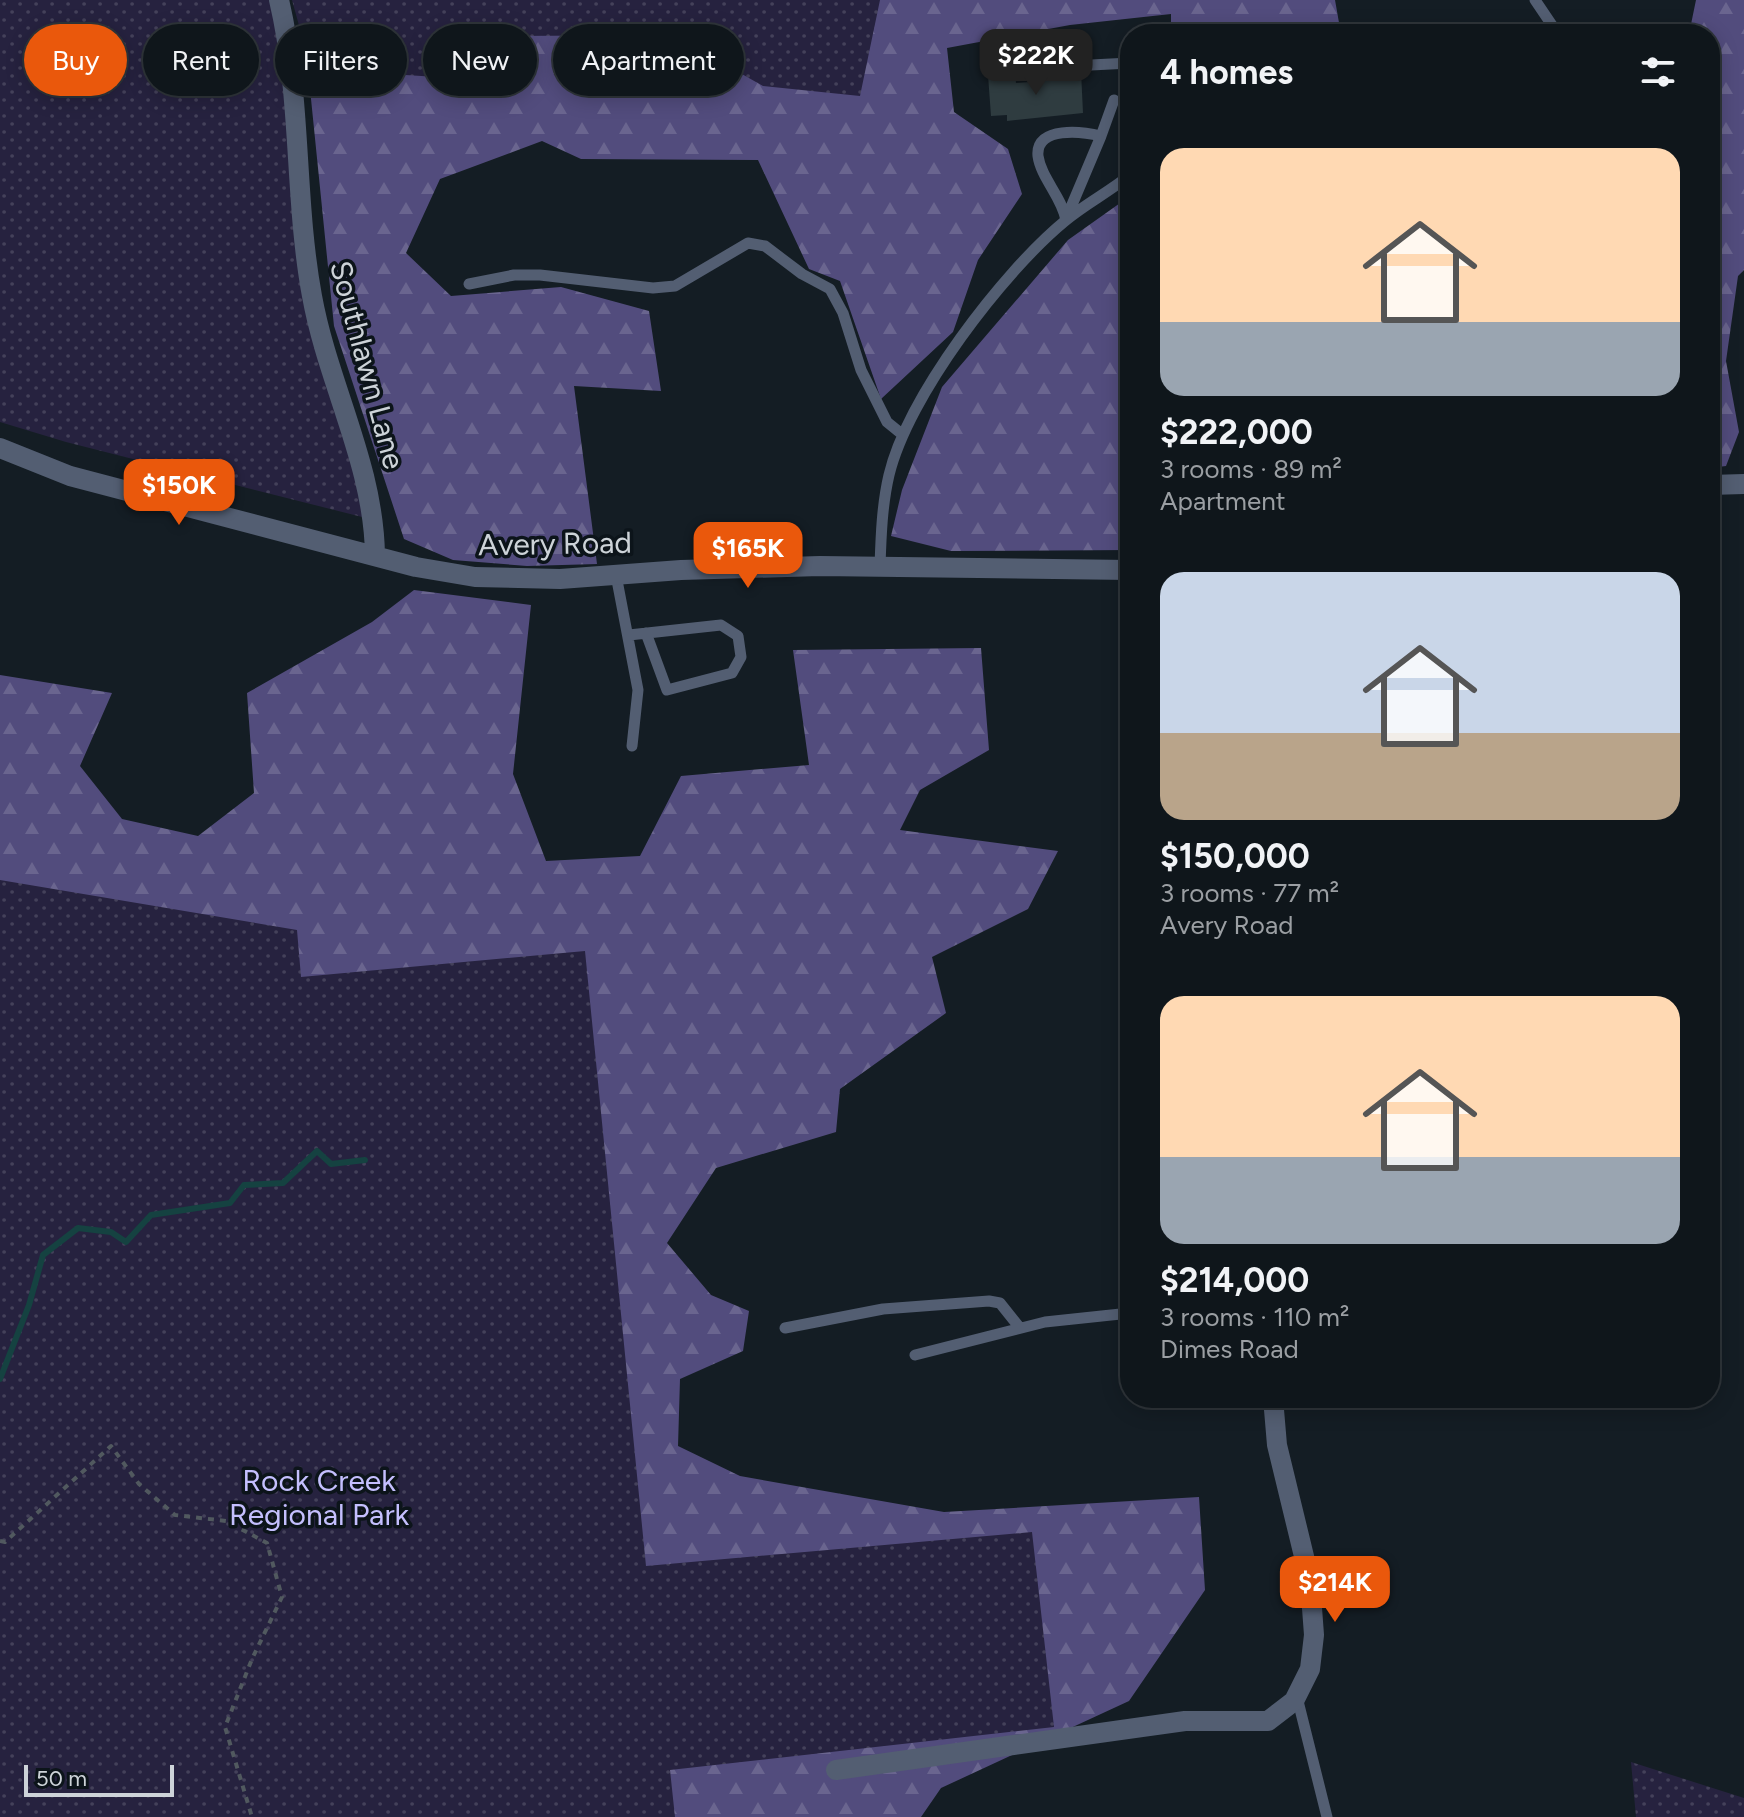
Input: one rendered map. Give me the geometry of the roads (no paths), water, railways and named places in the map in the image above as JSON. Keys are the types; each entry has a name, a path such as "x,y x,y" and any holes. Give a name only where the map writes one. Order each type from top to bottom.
{"street":[{"name":"Southlawn Lane","path":"279,0 295,109 312,297 366,476 375,529 375,556"},
{"name":"Avery Road","path":"0,448 70,476 445,574 486,578 880,566 1120,570"},
{"path":"1720,485 1744,484"},
{"path":"836,1770 1185,1721 1268,1721 1297,1696 1310,1669 1313,1647 1310,1581 1277,1445 1274,1408"}],"lane":[{"path":"1535,0 1551,24"},
{"path":"1091,65 1120,64"},
{"path":"1066,220 1114,100"},
{"path":"1066,220 1063,204 1038,157 1040,147 1055,134 1066,132 1101,136"},
{"path":"880,566 889,474 918,403 945,360 1028,255 1066,220 1120,182"},
{"path":"469,284 514,275 540,275 653,288 675,286 748,243 765,246 802,274 830,289 843,313 868,383 887,422 903,435"},
{"path":"616,575 638,690 632,746"},
{"path":"629,635 646,633 721,625 738,636 741,657 732,673 667,690 646,633"},
{"path":"785,1328 883,1309 989,1301 1000,1303 1020,1328"},
{"path":"915,1355 1020,1328 1120,1314"},
{"path":"1297,1696 1327,1817"}],"waterway":[{"path":"0,1379 29,1305 43,1255 78,1228 111,1232 126,1242 151,1215 230,1203 244,1185 283,1183 317,1151 331,1164 365,1160"}],"park label":[{"name":"Rock Creek Regional Park","path":"319,1498"}]}
